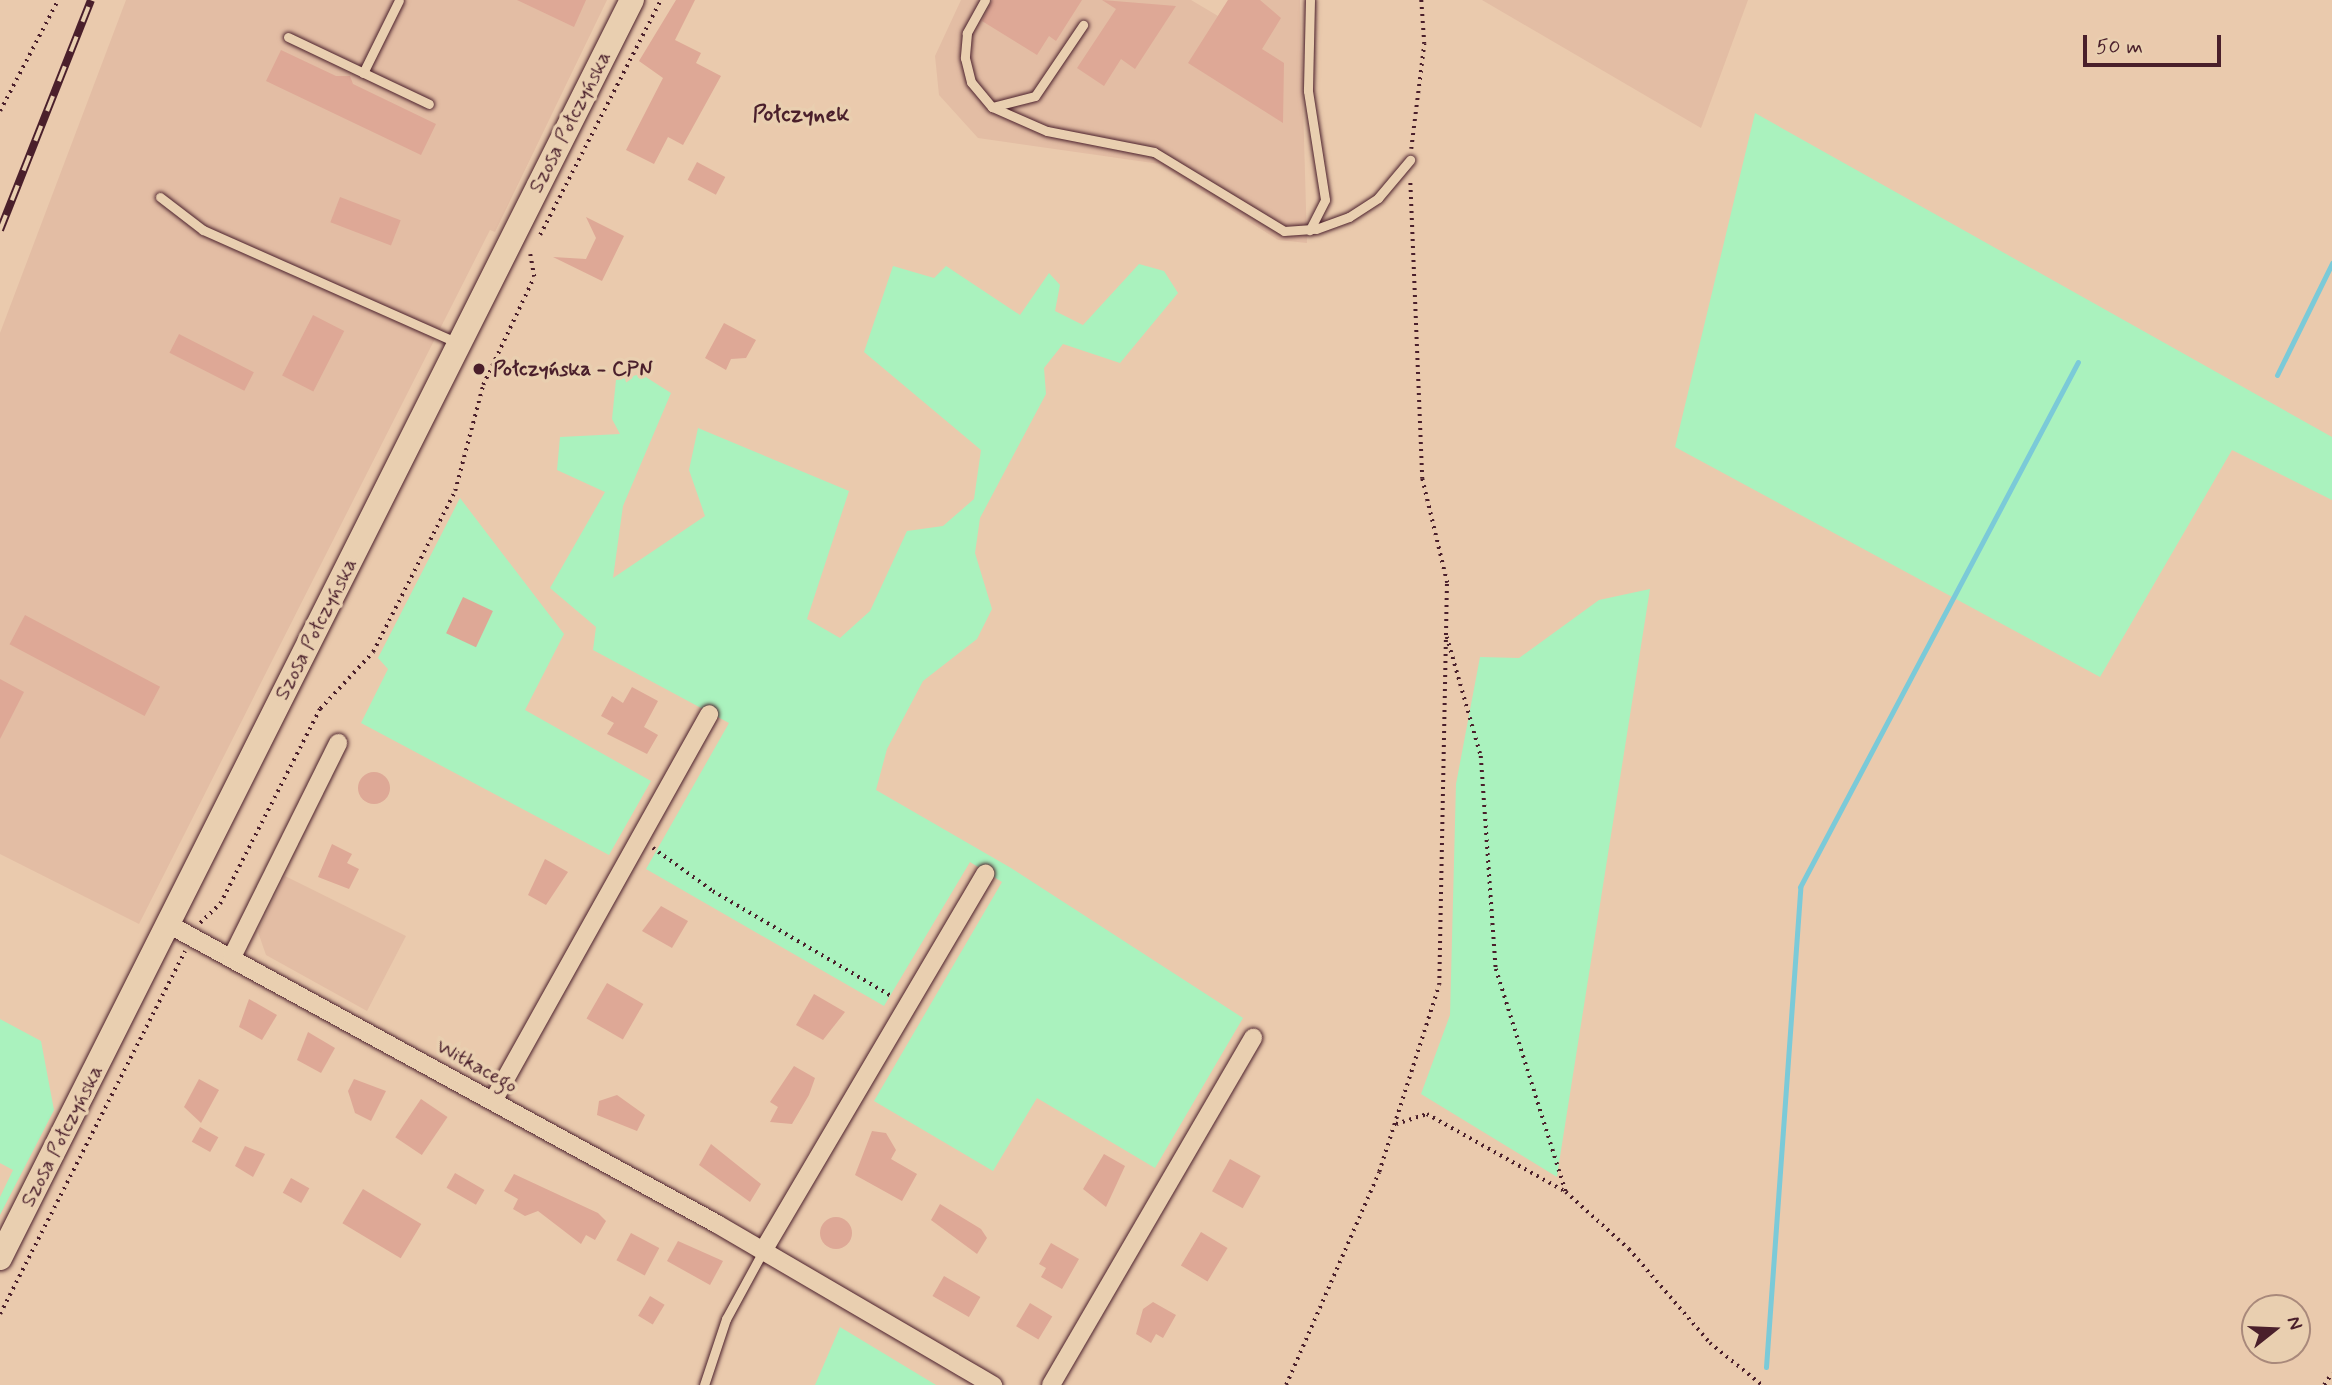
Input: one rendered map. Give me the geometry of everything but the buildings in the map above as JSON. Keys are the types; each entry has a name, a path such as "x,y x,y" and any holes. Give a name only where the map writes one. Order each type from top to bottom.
{"main road":[{"name":"Szosa Połczyńska","path":"0,1258 632,0"}],"street":[{"path":"493,1101 709,714"},
{"path":"232,957 338,743"},
{"path":"763,1251 985,874"},
{"name":"Witkacego","path":"168,924 763,1251 993,1385"},
{"path":"1051,1385 1253,1038"}],"lane":[{"path":"363,73 399,0"},
{"path":"985,0 967,33 965,58 971,82 992,107 1047,131 1138,146 1209,181 1269,224 1310,230 1378,198 1410,160"},
{"path":"1310,0 1308,91 1325,200 1310,230"},
{"path":"992,107 1035,96 1083,25"},
{"path":"288,37 429,104"},
{"path":"160,198 203,230 460,344"},
{"path":"704,1385 726,1319 763,1251"}],"path":[{"path":"0,111 58,0"},
{"path":"0,1314 192,937 220,904 320,709 373,652 454,491 483,385 534,277 529,256 661,0"},
{"path":"1286,1385 1394,1126 1439,985 1447,583 1422,479 1409,270 1410,160 1424,44 1421,0"},
{"path":"1446,635 1481,756 1496,969 1566,1192"},
{"path":"640,838 713,891 907,1005"},
{"path":"1394,1126 1426,1114 1566,1192 1629,1249 1710,1343 1762,1385"},
{"path":"2324,1385 2332,1373"}],"shaded area":[{"path":"126,0 607,0 495,232 490,230 139,924 0,854 0,333"},
{"path":"961,0 1191,0 1218,16 1228,0 1300,0 1307,243 1278,240 1160,164 978,138 939,95 935,56"},
{"path":"1482,0 1748,0 1701,128"},
{"path":"285,876 406,936 367,1011 266,955 258,932"}],"green space":[{"path":"1755,113 2332,437 2332,500 2232,450 2100,677 1675,447"},
{"path":"1139,264 1164,271 1178,293 1120,363 1063,344 1044,368 1046,394 980,518 975,553 992,609 977,639 923,681 887,749 876,790 1011,868 1243,1018 1155,1168 1037,1098 993,1171 874,1101 1002,882 970,862 884,1006 646,869 729,723 593,650 596,627 550,588 605,492 557,470 560,437 620,434 612,419 616,380 641,374 671,393 623,506 613,578 705,516 689,470 698,428 849,491 807,619 840,638 870,611 907,531 943,526 974,499 981,450 864,352 893,266 934,278 946,266 1020,315 1049,273 1060,285 1055,311 1083,325"},
{"path":"460,498 564,634 525,710 651,781 609,855 361,723 388,669 378,658"},
{"path":"1650,589 1557,1177 1421,1094 1450,1015 1456,784 1480,657 1519,658 1599,600"},
{"path":"0,1019 41,1041 54,1110 0,1215 0,1197 13,1170 0,1163"},
{"path":"840,1327 936,1385 815,1385"}],"waterway":[{"path":"2277,375 2332,263"},
{"path":"1766,1367 1800,887 2078,362"}],"railway":[{"path":"0,230 91,0"}],"place":[{"name":"Połczyńska - CPN","path":"479,369"}],"district":[{"name":"Połczynek","path":"801,115"}]}
